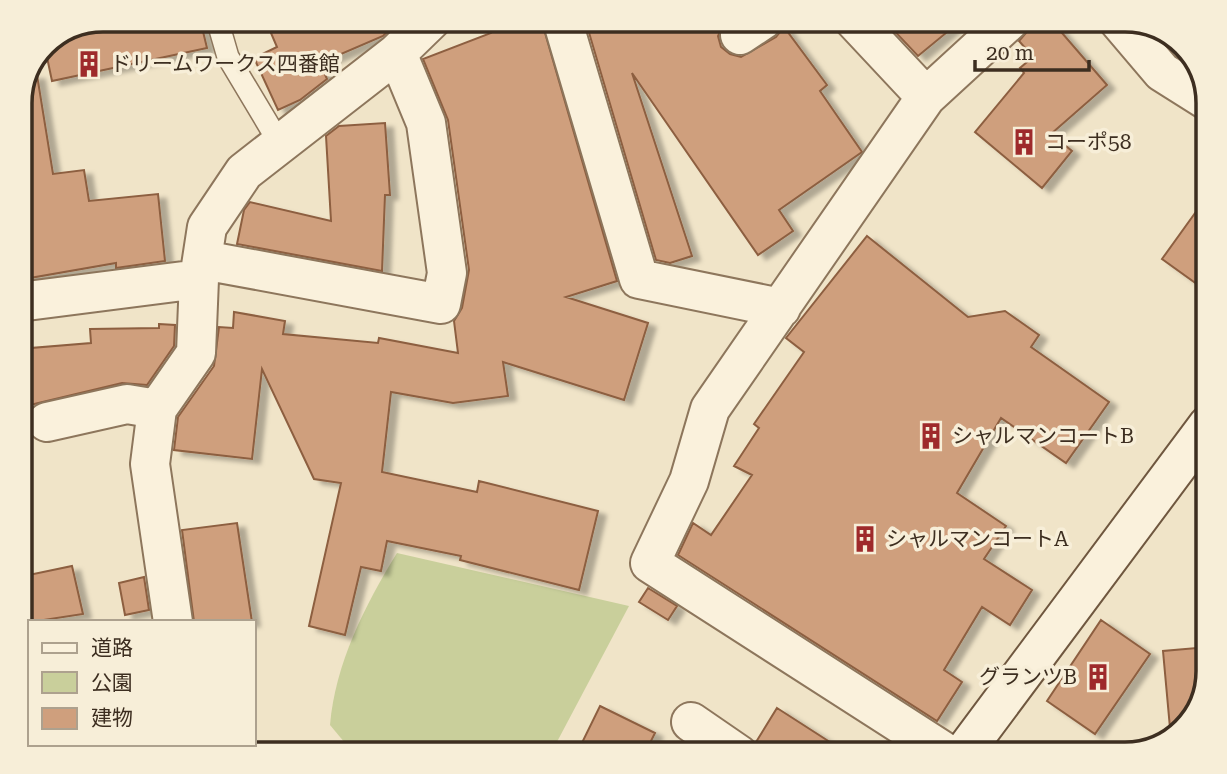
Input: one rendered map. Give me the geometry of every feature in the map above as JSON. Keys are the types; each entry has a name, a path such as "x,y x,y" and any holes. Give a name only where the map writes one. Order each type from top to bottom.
{"street":[{"path":"173,620 150,464 157,409 196,352 201,269 207,227 244,172 397,52 418,32"},
{"path":"566,32 639,279 780,308"},
{"path":"865,32 926,97"},
{"path":"929,742 650,563 689,481 710,409 926,97 997,32"},
{"path":"1128,32 1162,72 1193,86"},
{"path":"32,300 201,269 441,304 447,273 426,123 397,52"},
{"path":"47,422 127,404 157,409"},
{"path":"972,742 1196,441"},
{"path":"691,722 719,742"}],"lane":[{"path":"221,32 228,57 280,144"}],"green space":[{"path":"397,553 629,606 557,742 344,742 330,725 333,702 345,657 374,593"}],"building":[{"name":"ドリームワークス四番館","path":"103,32 203,32 207,48 52,81 47,58 63,43 75,37"},
{"path":"271,32 387,32 320,63 327,79 300,100 278,110 254,58 277,47"},
{"path":"545,32 617,281 566,297 648,323 624,400 503,362 508,396 453,403 391,392 382,472 477,492 479,481 598,511 579,590 460,560 461,556 387,541 381,571 361,567 345,635 309,626 341,483 314,479 262,369 252,459 174,450 178,417 214,366 219,327 233,328 234,312 285,321 283,334 378,343 379,338 458,353 454,321 462,308 469,270 448,120 423,59 491,33"},
{"path":"589,32 720,32 718,36 721,47 730,54 741,57 780,32 788,32 827,85 820,91 862,152 779,210 793,231 758,255 632,73 692,256 670,263 656,260"},
{"path":"895,32 947,32 918,56"},
{"path":"1027,32 1061,32 1107,85 1051,134 1072,151 1042,188 975,132 1024,73 1020,68 1033,57 1019,41"},
{"path":"37,75 53,174 84,170 89,201 158,194 165,261 116,268 116,263 32,278 32,98"},
{"path":"385,123 390,195 385,195 382,271 237,244 244,210 250,202 331,221 326,136 339,126"},
{"path":"1196,212 1196,283 1162,259"},
{"path":"867,236 968,317 1005,311 1039,335 1031,347 1109,402 1066,463 1001,418 957,493 1006,526 984,559 1032,590 1010,625 982,607 944,670 962,682 937,721 678,555 693,523 711,535 752,475 734,466 759,428 754,424 804,352 786,338"},
{"path":"159,324 175,325 174,346 147,385 122,383 32,405 32,348 91,343 90,329 159,328"},
{"path":"237,523 252,620 194,620 182,530"},
{"path":"72,566 83,614 32,620 32,574"},
{"path":"144,577 149,610 125,615 119,583"},
{"path":"648,588 677,606 668,620 639,602"},
{"name":"グランツB","path":"1101,620 1150,654 1095,734 1047,701"},
{"path":"1196,648 1192,694 1184,711 1170,726 1163,651"},
{"path":"600,706 655,733 650,742 582,742"},
{"path":"777,708 830,742 756,742"}],"place":[{"name":"ドリームワークス四番館","path":"89,64"},
{"name":"コーポ58","path":"1024,142"},
{"name":"シャルマンコートB","path":"931,436"},
{"name":"シャルマンコートA","path":"865,539"},
{"name":"グランツB","path":"1098,677"}]}
